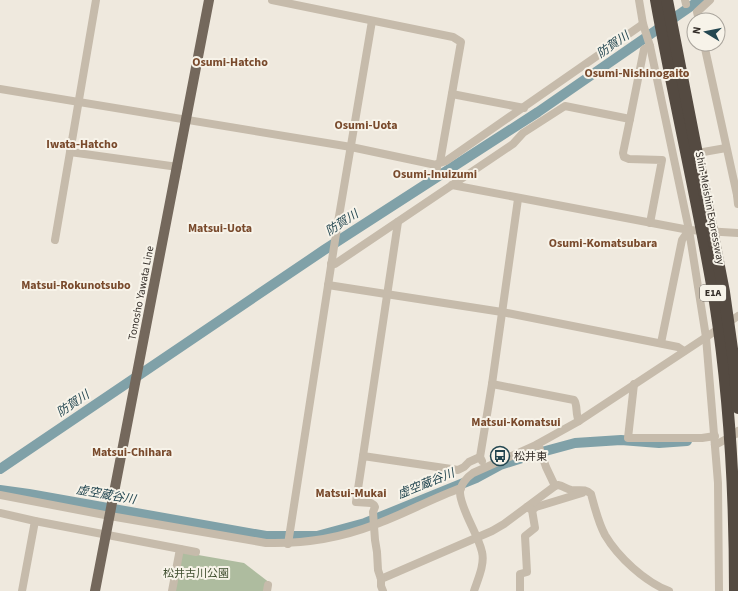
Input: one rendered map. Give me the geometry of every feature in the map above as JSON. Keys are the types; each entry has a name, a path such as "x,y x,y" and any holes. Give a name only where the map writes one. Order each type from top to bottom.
{"highway":[{"name":"Shin-Meishin Expressway","path":"656,0 714,294 731,446 735,530 735,591"},
{"name":"Shin-Meishin Expressway","path":"667,0 724,292 734,363 738,408"}],"main road":[{"name":"Tonosho Yawata Line","path":"95,591 178,168 209,0"}],"street":[{"path":"55,240 96,0"},
{"path":"272,0 453,37 461,42 438,165"},
{"path":"639,0 689,230 706,337 715,436 719,529 719,591"},
{"path":"697,12 710,0"},
{"path":"288,544 331,264 372,21"},
{"path":"0,89 351,147 438,165 524,108 643,24"},
{"path":"650,46 644,49 623,153 624,157 629,159 662,160 726,148"},
{"path":"706,52 738,198"},
{"path":"452,94 524,108"},
{"path":"331,264 335,264 398,222 513,144 523,133 565,106 630,119"},
{"path":"70,152 178,168"},
{"path":"650,223 662,160"},
{"path":"452,185 518,199 689,230 738,233"},
{"path":"485,467 480,457 492,384 518,199"},
{"path":"383,591 378,570 373,512 375,508 371,503 356,502 398,222"},
{"path":"662,343 682,240 689,230"},
{"path":"328,286 502,312 662,343 678,347 684,351"},
{"path":"0,495 110,512 266,543 288,544 338,536 374,526 444,494 463,484 473,473 538,444 579,421 738,316"},
{"path":"492,384 574,400 576,403 576,416 579,421"},
{"path":"634,384 628,438 702,438 715,436"},
{"path":"715,445 727,440 738,432"},
{"path":"538,444 546,467 555,486"},
{"path":"363,456 458,470 469,462 480,457"},
{"path":"463,484 460,493 462,502 482,553 482,564 474,591"},
{"path":"381,579 477,538 504,524 530,508 558,485 569,490 582,490 589,492 591,494 599,522 606,536 617,552 646,578 667,591"},
{"path":"530,508 557,502 575,494 589,492"},
{"path":"520,591 520,574 527,572 525,536 535,528 530,508"},
{"path":"0,513 196,552"},
{"path":"22,591 35,521"},
{"path":"719,529 728,529 738,532"},
{"path":"172,591 180,549"}],"green space":[{"name":"松井古川公園","path":"181,552 244,563 270,583 268,591 174,591"}],"waterway":[{"name":"防賀川","path":"0,469 324,250 538,112 700,0"},
{"name":"虚空蔵谷川","path":"0,490 266,536 317,536 365,523 476,478 500,465 575,443 621,440 659,443 687,441"}],"place":[{"name":"松井東","path":"500,456"}],"district":[{"name":"Osumi-Hatcho","path":"230,62"},
{"name":"Osumi-Nishinogaito","path":"637,73"},
{"name":"Osumi-Uota","path":"366,125"},
{"name":"Iwata-Hatcho","path":"82,144"},
{"name":"Osumi-Inuizumi","path":"435,174"},
{"name":"Matsui-Uota","path":"220,228"},
{"name":"Osumi-Komatsubara","path":"603,243"},
{"name":"Matsui-Rokunotsubo","path":"76,285"},
{"name":"Matsui-Komatsui","path":"516,422"},
{"name":"Matsui-Chihara","path":"132,452"},
{"name":"Matsui-Mukai","path":"351,493"}]}
